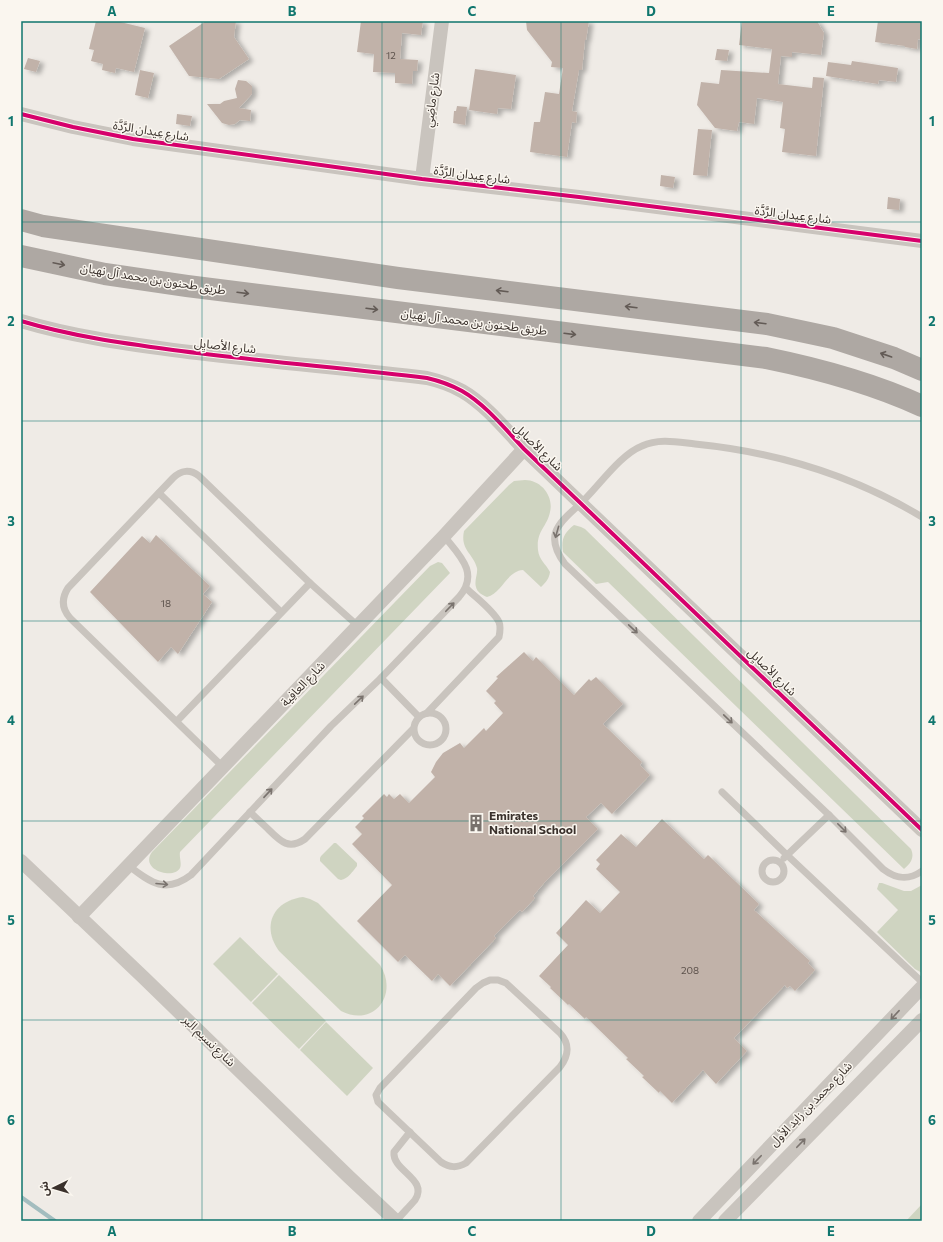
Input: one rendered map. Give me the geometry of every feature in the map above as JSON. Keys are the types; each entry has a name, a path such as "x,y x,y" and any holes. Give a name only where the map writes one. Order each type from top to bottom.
{"main road":[{"path":"21,220 43,226 91,234 398,278 767,324 833,338 894,358 922,370"},
{"name":"طريق طحنون بن محمد آل نهيان","path":"21,256 105,274 186,286 766,358 800,365 860,382 922,406"}],"street":[{"name":"شارع ماضِي","path":"422,179 442,21"},
{"name":"شارع عِيدان الرَّدَّة","path":"21,114 73,127 133,139 422,179 579,197 922,241"},
{"name":"شارع الأصايِل","path":"21,321 48,329 127,344 427,378 446,383 457,389 479,403 524,449 922,830"},
{"name":"شارع العافِية","path":"79,917 444,536 524,449"},
{"name":"شارع نسيم البر","path":"21,860 343,1172 396,1221"},
{"name":"شارع محمد بن زايد الأول","path":"699,1221 922,987"},
{"name":"شارع محمد بن زايد الأول","path":"725,1221 922,1020"}],"lane":[{"path":"922,517 864,487 805,466 741,450 667,441 649,443 625,456 581,503 561,521 555,537 555,547 558,555 565,564 829,815 883,869 891,875 900,877 909,877 922,871"},
{"path":"223,767 70,618 64,609 63,604 63,598 68,588 177,474 183,471 194,472 310,583 358,626"},
{"path":"159,493 281,612"},
{"path":"129,866 153,883 168,885 183,881 191,875 331,726 381,678 460,597 466,588 468,572 466,565 444,536"},
{"path":"177,721 310,583"},
{"path":"250,812 285,844 292,845 299,843 413,729 419,717 427,713 499,637 501,630 499,623 488,609 466,588"},
{"path":"381,678 419,717"},
{"path":"413,729 417,740 427,746 438,744 442,740 445,736 446,730 442,719 438,715 427,713"},
{"path":"722,792 922,982"},
{"path":"780,862 829,815"},
{"path":"494,980 506,983 565,1039 568,1046 565,1061 466,1163 454,1167 446,1166 410,1132 378,1102 376,1095 377,1091 476,988 483,983 494,980"},
{"path":"396,1221 415,1199 417,1194 414,1180 396,1164 393,1156 394,1152 410,1132"}],"green space":[{"path":"525,480 541,486 545,490 550,500 551,506 549,517 540,534 538,544 540,557 550,572 549,577 541,587 523,570 517,571 497,591 487,597 477,590 475,582 477,568 465,547 463,537 464,531 509,485 514,481"},
{"path":"574,525 585,529 911,849 912,858 910,863 904,869 608,582 596,584 563,552 562,543 564,537"},
{"path":"438,562 442,563 450,573 180,852 180,868 171,873 165,873 154,868 150,864 149,858 152,852 430,566"},
{"path":"334,843 336,843 357,863 357,866 350,874 341,880 338,879 320,861 321,856"},
{"path":"879,883 904,891 911,891 922,885 922,973 915,969 877,932 898,910 877,889"},
{"path":"303,897 318,903 380,965 385,976 387,987 385,997 373,1012 364,1015 353,1015 341,1011 279,951 271,933 273,916 277,909 284,904 293,899"},
{"path":"240,937 278,974 251,1002 213,964"},
{"path":"279,975 326,1021 299,1049 252,1003"},
{"path":"326,1022 373,1068 347,1096 300,1050"},
{"path":"922,1204 922,1221 906,1221"}],"building":[{"path":"96,21 116,21 145,28 134,72 116,68 115,73 102,70 103,64 91,61 94,50 89,49"},
{"path":"206,21 236,21 234,37 249,59 219,79 189,76 169,46"},
{"path":"361,21 423,21 421,35 402,33 400,59 418,60 417,71 413,71 412,84 395,83 395,73 373,72 374,54 357,52"},
{"path":"526,21 589,21 585,40 582,70 579,70 572,111 577,112 576,123 572,122 567,157 530,152 534,122 540,122 545,92 559,94 563,68 551,67 552,62 527,30"},
{"path":"742,21 817,21 824,33 821,55 792,52 792,57 781,56 778,84 812,88 813,77 824,78 816,156 782,152 785,129 780,128 783,102 757,98 754,124 739,122 737,131 715,128 697,105 701,82 719,84 721,70 769,73 772,49 739,45"},
{"path":"878,21 922,21 922,40 918,39 917,49 875,42"},
{"path":"717,49 729,50 727,61 715,60"},
{"path":"28,58 40,61 36,72 24,69"},
{"path":"852,61 898,68 896,82 879,80 878,84 826,76 828,62 851,65"},
{"path":"475,69 516,75 511,109 498,108 497,114 469,110"},
{"path":"140,70 154,73 148,98 135,95"},
{"path":"238,80 246,81 252,86 252,94 239,108 251,110 250,121 240,120 235,124 229,125 222,123 207,104 220,104 224,101 237,98 235,89"},
{"path":"457,106 467,107 465,125 453,123 454,111 456,111"},
{"path":"177,114 192,116 190,126 176,124"},
{"path":"698,129 712,130 707,176 693,175"},
{"path":"661,175 675,177 673,188 660,186"},
{"path":"888,197 900,199 899,210 887,209"},
{"path":"156,535 210,586 203,594 212,602 178,654 171,647 158,662 90,592 142,536 150,543"},
{"name":"Emirates National School","path":"524,652 533,661 536,657 574,695 589,679 591,681 596,677 623,704 603,724 642,762 640,765 650,775 612,814 601,803 586,817 598,829 544,883 533,896 535,898 522,912 520,910 494,936 496,938 450,986 438,974 432,981 405,955 398,962 357,921 392,885 352,844 362,834 355,827 364,818 362,816 384,794 387,797 389,794 394,799 400,794 409,803 435,777 431,772 443,753 460,743 464,748 484,728 486,731 503,713 494,703 496,701 486,691 498,678 496,677"},
{"name":"Emirates National School","path":"662,819 704,859 708,855 759,904 754,910 810,961 808,963 815,970 795,991 790,986 787,988 785,985 734,1038 747,1051 716,1084 703,1070 672,1103 660,1091 659,1093 642,1077 644,1076 626,1059 628,1058 586,1017 585,1019 569,1004 568,1005 539,976 568,945 556,933 586,900 600,913 620,892 596,869 600,864 596,860 621,834 636,847"}],"waterway":[{"path":"21,1197 55,1221"}],"cycle path":[{"path":"21,114 73,127 133,139 422,179 579,197 922,241"},
{"path":"21,321 78,335 116,342 237,358 427,378 445,383 471,396 487,410 524,449 922,830"}],"place":[{"name":"Emirates National School","path":"476,823"}]}
